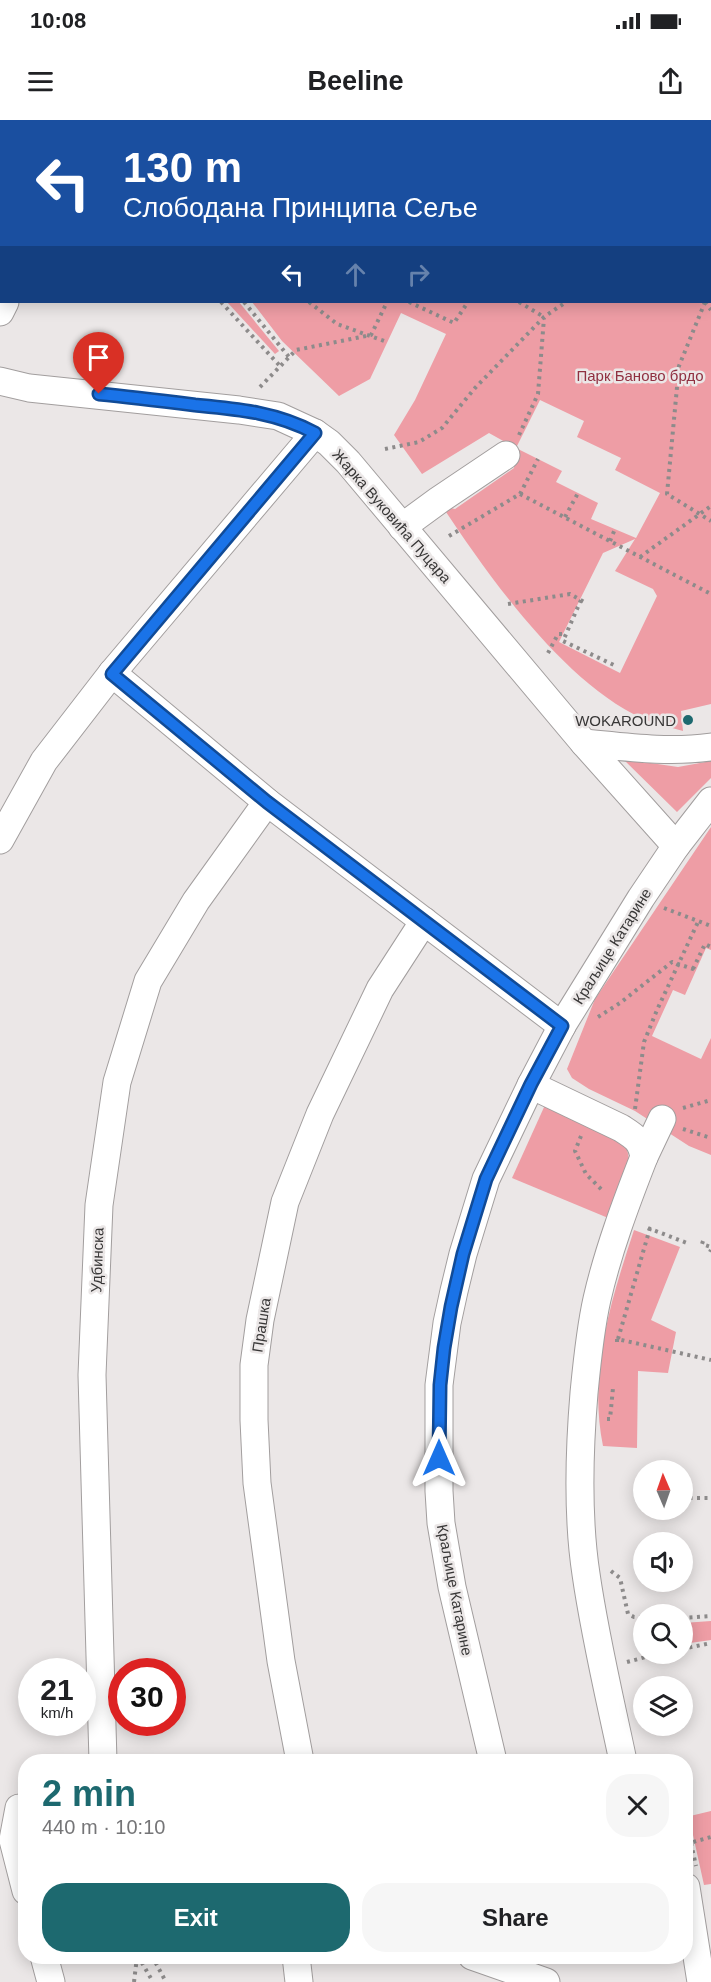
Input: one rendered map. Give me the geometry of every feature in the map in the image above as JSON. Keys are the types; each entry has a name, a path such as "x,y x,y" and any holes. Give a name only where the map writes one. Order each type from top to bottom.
{"street":[{"name":"Жарка Вуковића Пуцара","path":"0,381 29,388 278,416 315,433 348,462 584,742 676,846"},
{"path":"0,840 44,760 112,674 315,433"},
{"path":"402,527 511,448"},
{"path":"112,674 267,802 563,1025"},
{"path":"584,742 646,749 675,750 711,747"},
{"name":"Краљице Катарине","path":"491,1754 452,1587 441,1523 440,1385 447,1323 454,1291 486,1179 531,1084 563,1025 641,897 711,801"},
{"name":"Удбинска","path":"103,1754 92,1375 99,1205 117,1082 148,981 196,901 267,802"},
{"name":"Прашка","path":"299,1754 281,1661 257,1483 254,1365 260,1320 285,1203 320,1114 380,989 424,921"},
{"path":"531,1084 621,1128 639,1147"},
{"path":"621,1754 597,1641 584,1556 579,1482 587,1358 597,1299 620,1224 639,1147 674,1124"},
{"path":"15,1806 13,1840 18,1860"},
{"path":"693,1931 701,1982"},
{"path":"46,1964 51,1982"},
{"path":"297,1964 299,1982"},
{"path":"494,1964 545,1982"},
{"path":"541,1964 545,1982"}],"path":[{"path":"222,303 280,366"},
{"path":"245,303 289,357"},
{"path":"310,303 337,324 387,342"},
{"path":"371,335 387,303"},
{"path":"411,303 454,323 467,303"},
{"path":"521,303 544,317"},
{"path":"385,449 419,442 442,428 475,388 544,317 565,303"},
{"path":"705,303 679,366 667,494 711,521"},
{"path":"511,448 538,394 544,317"},
{"path":"239,410 296,350 371,335"},
{"path":"449,536 520,494 538,459"},
{"path":"565,517 578,493"},
{"path":"520,494 711,594"},
{"path":"640,557 711,506"},
{"path":"610,541 615,529"},
{"path":"508,604 570,594 583,601 563,641 616,666"},
{"path":"548,653 558,634 566,634"},
{"path":"666,909 711,926"},
{"path":"639,1147 635,1111 644,1042 698,922"},
{"path":"563,1025 590,1022 620,1003 672,962 695,969 705,945 711,947"},
{"path":"657,1010 662,1012"},
{"path":"687,1107 711,1100"},
{"path":"674,1124 711,1138"},
{"path":"583,1131 575,1151 586,1174 605,1192"},
{"path":"642,1226 687,1243"},
{"path":"616,1348 650,1228"},
{"path":"704,1241 702,1244 711,1250"},
{"path":"618,1339 711,1360"},
{"path":"610,1419 613,1387"},
{"path":"693,1498 711,1498"},
{"path":"584,1556 596,1561 620,1578 628,1614 633,1616"},
{"path":"693,1617 711,1616"},
{"path":"693,1647 711,1643"},
{"path":"693,1842 711,1837"},
{"path":"693,1852 694,1857"},
{"path":"134,1982 137,1964"},
{"path":"143,1964 153,1982"},
{"path":"156,1964 166,1982"}],"green space":[{"path":"228,303 240,303 279,351 275,354"},
{"name":"Парк Баново брдо","path":"253,303 711,303 711,704 681,711 683,731 643,719 613,702 585,680 530,626 482,564 442,506 455,509 514,468 516,448 489,433 422,474 394,435 415,400 446,334 401,313 370,379 339,396 282,341","holes":["540,400 584,421 577,437 621,458 615,470 660,493 636,538 591,519 598,503 556,482 562,471 516,448","635,539 615,571 653,589 657,596 620,673 559,642 603,553"]},
{"path":"623,759 678,767 711,761 711,778 677,812"},
{"path":"711,827 711,950 706,948 685,995 673,990 652,1036 701,1059 711,1038 711,1155 689,1146 635,1111 589,1089 572,1078 567,1069 595,999"},
{"path":"545,1105 617,1137 627,1149 630,1164 613,1220 512,1178"},
{"path":"634,1230 680,1247 651,1320 676,1332 668,1373 638,1371 637,1448 603,1446 598,1391 604,1336 617,1283"},
{"path":"711,1621 711,1640 693,1643 693,1622"},
{"path":"711,1811 711,1884 704,1885 693,1835 693,1815"}],"place":[{"name":"WOKAROUND","path":"688,720"}],"route":[{"path":"99,394 278,416 315,433 302,445 249,513 112,674 267,802 562,1026 531,1084 486,1179 463,1254 447,1323 444,1348 440,1385 439,1458"}]}
